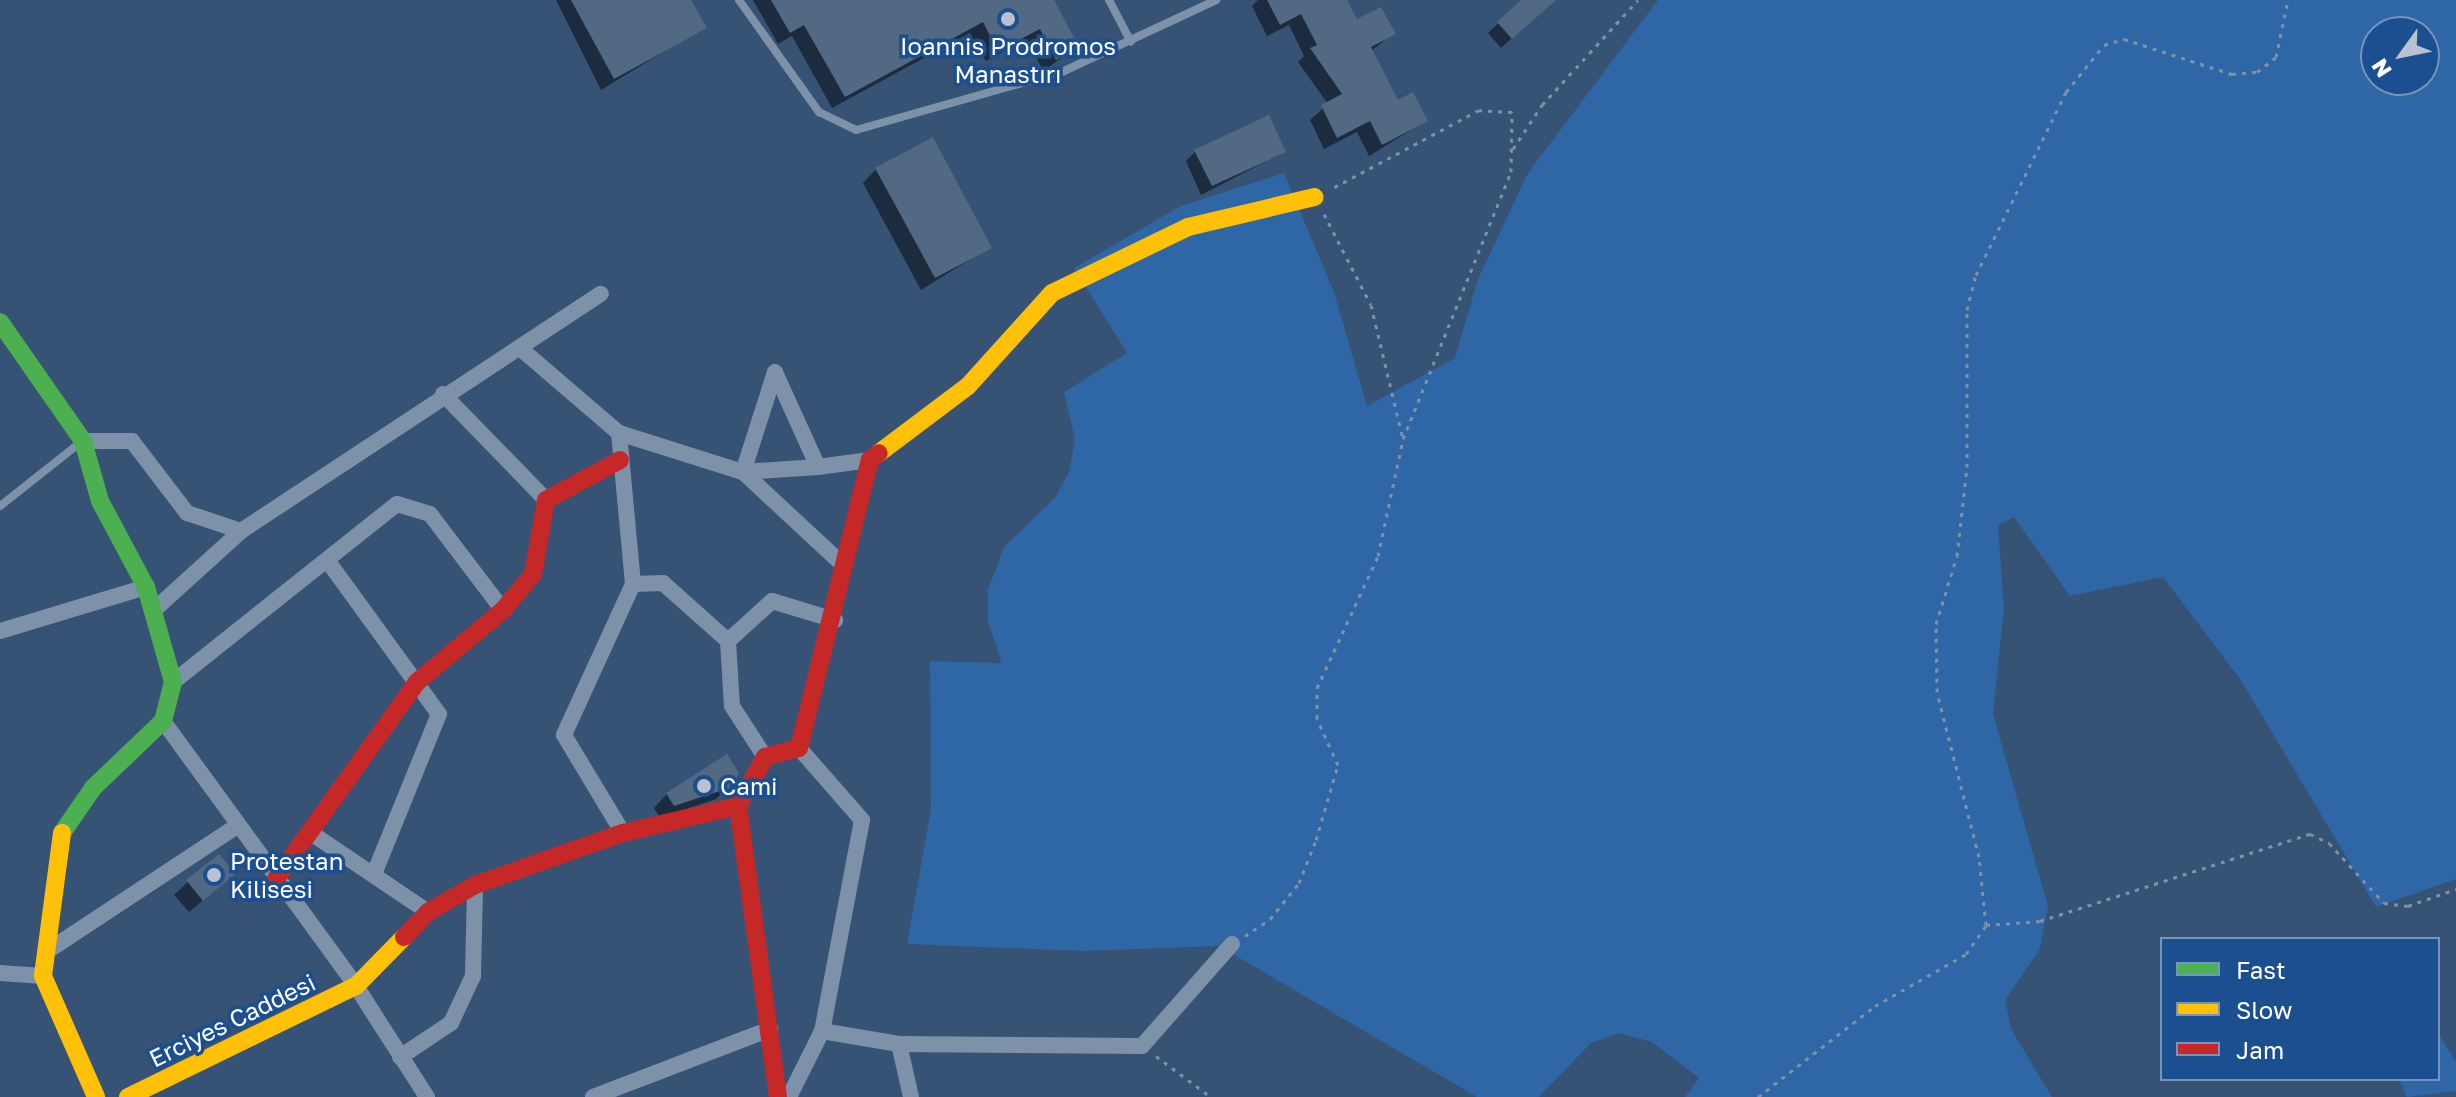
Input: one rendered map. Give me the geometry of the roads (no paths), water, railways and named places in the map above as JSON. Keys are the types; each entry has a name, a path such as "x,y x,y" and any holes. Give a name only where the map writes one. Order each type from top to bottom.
{"street":[{"path":"521,349 619,433 743,472 870,460 968,386 1052,293 1188,227 1315,197"},
{"path":"154,610 241,531 443,394 521,349 601,294"},
{"path":"0,322 61,400 83,441 100,501 146,587 173,682 163,721 93,788 62,832 52,948 43,976 96,1097"},
{"path":"743,472 775,372 818,467"},
{"path":"443,394 546,500"},
{"path":"619,433 620,460 633,527 633,584 564,735 623,833"},
{"path":"83,441 132,441 187,513 241,531"},
{"path":"546,500 620,460"},
{"path":"799,748 835,620 842,564 870,460"},
{"path":"743,472 842,564"},
{"path":"276,879 417,682 503,610 533,574 546,500"},
{"path":"173,682 397,504 430,514 503,610"},
{"path":"327,560 439,714 375,872"},
{"path":"633,584 663,583 728,641 732,706 765,757"},
{"path":"0,631 146,587"},
{"path":"728,641 772,601 835,620"},
{"path":"163,721 356,986 427,1097"},
{"path":"778,1097 738,806 765,757 799,748"},
{"path":"789,1097 822,1031 862,820 799,748"},
{"name":"Erciyes Caddesi","path":"128,1097 356,986 428,912 475,885 623,833 738,806"},
{"path":"52,948 237,826"},
{"path":"311,833 375,872 428,912"},
{"path":"400,1057 451,1023 473,976 475,885"},
{"path":"822,1031 899,1044 1142,1046 1232,944"},
{"path":"0,973 43,976"},
{"path":"593,1097 770,1029"},
{"path":"899,1044 911,1097"}],"lane":[{"path":"739,0 819,112 856,130 1064,71 1216,0"},
{"path":"1109,0 1131,42"},
{"path":"0,506 83,441"}],"place":[{"name":"Ioannis Prodromos Manastırı","path":"1008,19"},
{"name":"Cami","path":"704,786"},
{"name":"Protestan Kilisesi","path":"214,875"}]}
